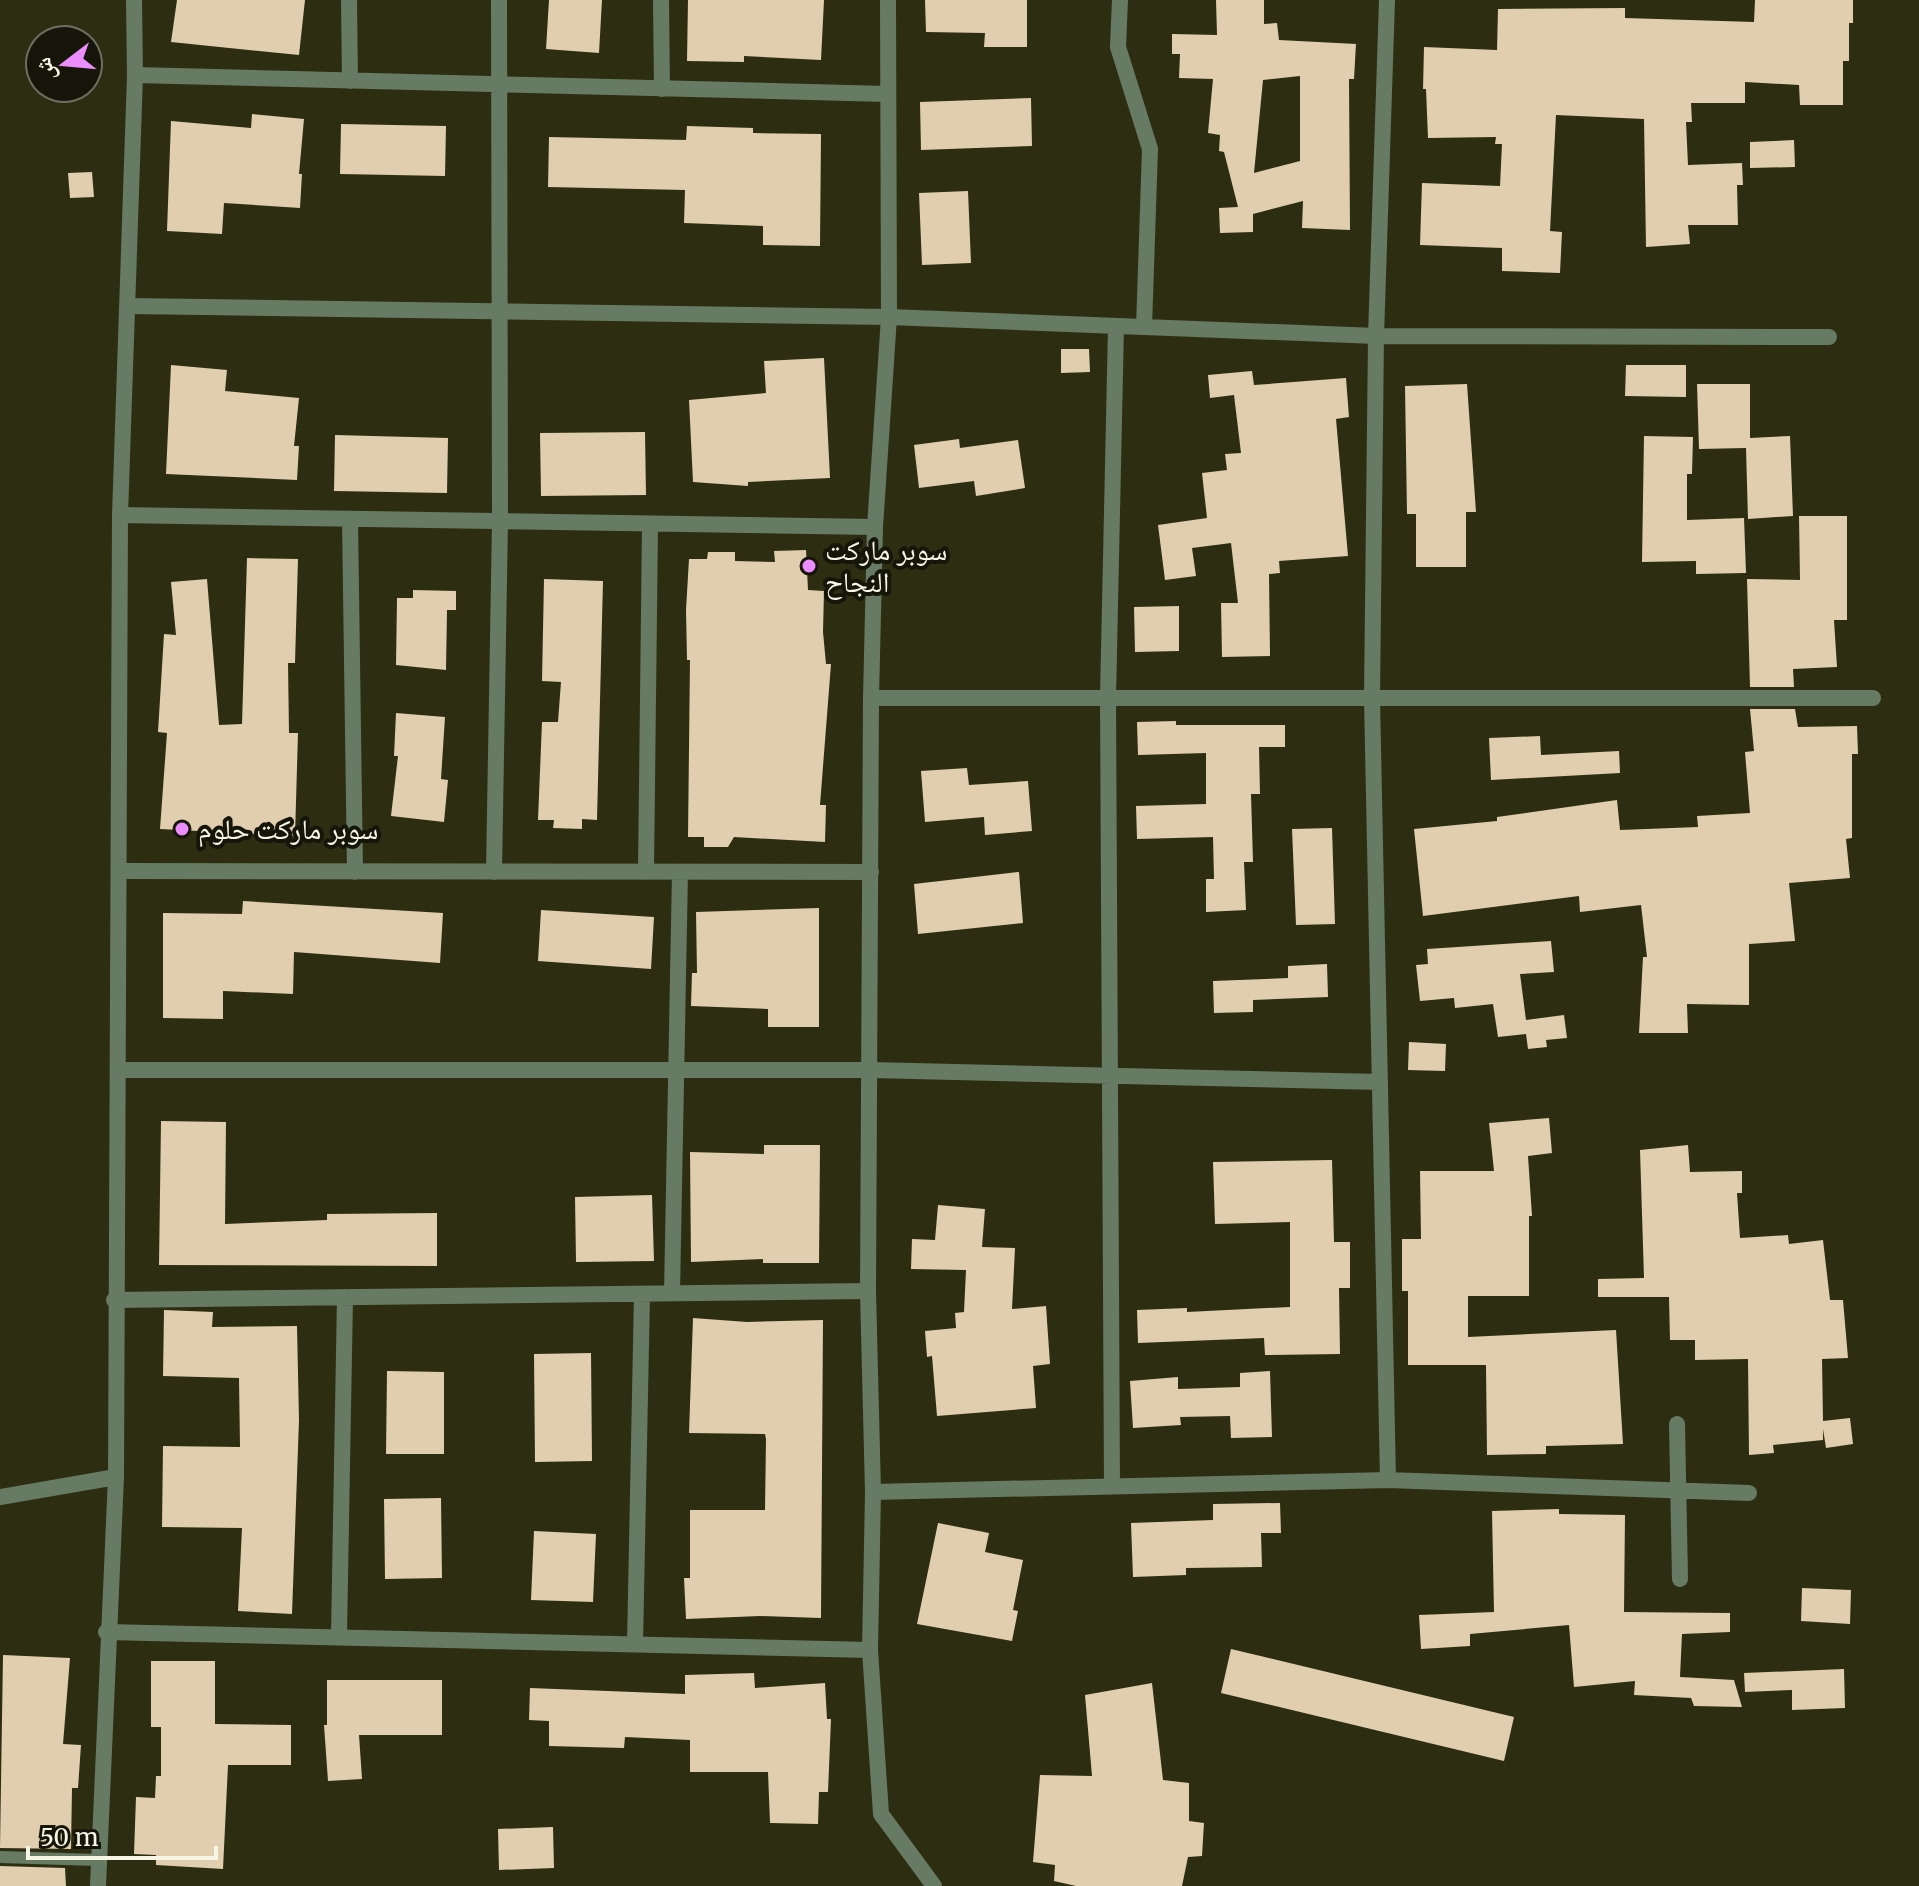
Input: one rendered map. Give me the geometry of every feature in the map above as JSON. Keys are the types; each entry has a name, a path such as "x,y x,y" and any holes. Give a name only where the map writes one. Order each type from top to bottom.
{"street":[{"path":"98,1886 106,1632 116,1477 114,1300 121,871 120,515 135,75 134,0"},
{"path":"349,0 350,81"},
{"path":"494,872 500,521 499,0"},
{"path":"661,0 662,89"},
{"path":"888,0 889,317 875,527 871,698 868,1291 873,1492 870,1650 881,1814 934,1886"},
{"path":"1120,0 1118,47 1150,149 1144,327"},
{"path":"1387,0 1376,336 1372,698 1388,1480"},
{"path":"135,75 888,94"},
{"path":"128,306 889,317 1376,336 1829,337"},
{"path":"1112,1486 1108,698 1116,326"},
{"path":"120,515 875,527"},
{"path":"350,519 355,872"},
{"path":"646,872 650,524"},
{"path":"871,698 1873,698"},
{"path":"121,871 871,872"},
{"path":"672,1293 680,872"},
{"path":"118,1070 870,1070 1380,1082"},
{"path":"114,1300 868,1291"},
{"path":"635,1644 642,1294"},
{"path":"339,1635 345,1297"},
{"path":"1677,1424 1680,1579"},
{"path":"0,1497 116,1477"},
{"path":"873,1492 1388,1480 1749,1493"},
{"path":"106,1632 339,1635 870,1650"}],"lane":[{"path":"0,1857 98,1860"}],"building":[{"path":"177,0 305,0 299,55 171,42"},
{"path":"549,0 602,0 599,53 546,49"},
{"path":"688,0 824,0 821,60 744,56 744,62 687,61"},
{"path":"925,0 1027,0 1027,47 984,47 985,33 926,32"},
{"path":"1216,0 1264,0 1264,24 1277,23 1279,40 1356,44 1354,79 1349,79 1350,230 1302,228 1303,201 1253,214 1253,232 1220,233 1219,208 1238,207 1224,152 1219,151 1220,135 1208,133 1213,79 1179,78 1180,54 1172,54 1172,34 1217,35","holes":["1300,76 1300,161 1254,173 1263,80"]},
{"path":"1755,0 1853,0 1853,23 1849,23 1849,61 1843,61 1843,105 1800,105 1799,85 1745,82 1745,103 1691,103 1692,122 1686,122 1688,165 1742,163 1743,185 1737,185 1738,225 1688,225 1690,244 1646,247 1644,119 1556,115 1550,231 1562,232 1560,273 1502,271 1502,248 1420,245 1422,183 1500,186 1502,144 1495,144 1496,137 1428,138 1426,89 1423,89 1424,47 1497,50 1498,9 1625,8 1625,18 1754,22"},
{"path":"1031,98 1032,146 921,150 920,102"},
{"path":"252,114 304,119 299,174 302,174 300,208 224,203 222,234 167,231 171,121 251,128"},
{"path":"341,124 446,126 445,176 340,174"},
{"path":"687,126 753,128 753,133 821,134 820,246 763,245 763,226 684,223 685,190 548,187 549,137 686,140"},
{"path":"1794,140 1795,167 1750,168 1750,142"},
{"path":"92,172 94,197 70,198 68,173"},
{"path":"968,191 971,263 922,265 919,193"},
{"path":"1061,349 1089,349 1090,372 1061,373"},
{"path":"824,358 830,478 748,482 748,486 693,482 689,400 766,393 764,361"},
{"path":"171,365 227,370 225,391 299,398 294,446 299,446 297,480 166,474"},
{"path":"1626,365 1686,365 1686,397 1625,396"},
{"path":"1252,371 1254,385 1346,378 1349,417 1336,419 1348,556 1279,561 1280,573 1269,574 1270,656 1222,657 1221,603 1238,603 1231,543 1192,548 1196,576 1165,580 1158,525 1207,518 1202,473 1227,470 1225,454 1241,453 1234,395 1210,398 1208,375"},
{"path":"1467,384 1476,512 1466,512 1466,567 1416,567 1416,514 1407,514 1405,386"},
{"path":"1697,384 1750,384 1750,438 1790,436 1793,516 1748,519 1746,448 1699,449"},
{"path":"645,432 646,495 541,496 540,433"},
{"path":"335,435 448,438 447,493 334,491"},
{"path":"1644,436 1693,437 1692,474 1687,474 1687,520 1744,518 1746,573 1696,574 1696,561 1642,562"},
{"path":"959,439 960,448 1018,440 1025,488 976,496 974,481 919,488 914,445"},
{"path":"1799,516 1847,516 1847,620 1834,620 1837,667 1793,669 1794,687 1750,687 1747,579 1800,580"},
{"path":"806,550 808,590 824,591 826,664 831,664 820,805 826,805 825,842 734,837 728,847 704,847 704,837 688,837 690,660 687,660 686,610 689,559 707,559 708,552 735,552 735,561 775,562 774,551"},
{"path":"247,558 298,559 295,663 288,663 289,733 298,733 295,836 160,829 167,733 158,732 164,634 176,635 171,582 207,579 219,725 242,724"},
{"path":"544,579 603,581 597,820 582,819 582,829 553,828 554,820 538,820 542,722 558,722 561,682 542,681"},
{"path":"413,590 456,591 456,610 447,610 446,670 396,665 397,598 413,598"},
{"path":"1179,606 1179,651 1135,652 1134,607"},
{"path":"1750,709 1795,709 1798,727 1857,726 1858,754 1852,754 1852,838 1846,839 1850,878 1789,883 1795,941 1749,944 1749,1005 1687,1004 1688,1033 1639,1033 1643,957 1647,957 1641,905 1580,912 1579,896 1423,916 1414,829 1497,821 1497,817 1617,800 1620,830 1698,827 1697,816 1750,813 1745,752 1754,751"},
{"path":"396,713 445,717 441,779 448,780 444,822 391,816 398,756 394,756"},
{"path":"1176,721 1176,725 1285,725 1285,747 1259,747 1260,794 1251,794 1253,862 1244,862 1246,910 1206,912 1206,879 1214,879 1213,837 1137,839 1136,806 1206,804 1206,753 1138,755 1137,722"},
{"path":"1540,736 1541,755 1619,751 1620,773 1491,780 1489,738"},
{"path":"967,768 969,785 1028,781 1032,831 985,835 984,817 925,822 921,771"},
{"path":"1332,828 1335,924 1296,925 1292,829"},
{"path":"1019,872 1023,923 918,934 914,884"},
{"path":"243,901 443,913 440,963 294,952 293,994 223,991 223,1019 163,1018 163,913 242,914"},
{"path":"819,908 819,1027 768,1027 768,1009 691,1006 692,973 697,973 696,912"},
{"path":"541,910 654,917 651,969 538,961"},
{"path":"1551,941 1554,972 1520,974 1526,1020 1564,1015 1567,1038 1546,1040 1547,1047 1528,1049 1526,1034 1498,1037 1493,1004 1455,1008 1454,998 1420,1001 1416,965 1428,964 1427,949"},
{"path":"1327,964 1328,997 1253,1000 1253,1012 1214,1013 1213,981 1288,978 1288,966"},
{"path":"1409,1042 1446,1044 1445,1071 1408,1070"},
{"path":"1549,1118 1552,1153 1528,1156 1532,1216 1529,1216 1529,1296 1468,1296 1468,1337 1616,1330 1623,1444 1546,1446 1546,1454 1487,1455 1486,1365 1408,1365 1408,1291 1402,1291 1402,1239 1421,1239 1420,1171 1494,1171 1489,1123"},
{"path":"161,1121 226,1122 225,1224 327,1220 327,1214 437,1213 437,1266 159,1265"},
{"path":"764,1145 820,1145 819,1263 763,1263 763,1259 691,1262 690,1152 764,1154"},
{"path":"1688,1145 1690,1172 1742,1171 1742,1193 1737,1193 1740,1238 1788,1235 1789,1244 1823,1240 1830,1300 1843,1300 1848,1358 1822,1359 1823,1421 1850,1418 1853,1444 1826,1448 1823,1429 1823,1440 1773,1445 1774,1453 1749,1455 1748,1359 1695,1360 1695,1340 1670,1340 1669,1297 1598,1297 1598,1279 1644,1278 1640,1150"},
{"path":"1332,1160 1334,1242 1350,1242 1350,1288 1339,1288 1340,1354 1265,1355 1264,1338 1138,1343 1137,1310 1187,1308 1187,1312 1290,1307 1290,1222 1215,1224 1213,1162"},
{"path":"652,1195 654,1261 576,1262 575,1197"},
{"path":"938,1205 985,1209 982,1247 1015,1248 1012,1309 1046,1306 1050,1364 1033,1366 1036,1408 937,1416 932,1356 927,1357 925,1331 956,1328 955,1313 964,1312 966,1270 911,1269 912,1239 935,1240"},
{"path":"164,1310 213,1312 212,1327 297,1326 299,1420 292,1614 238,1611 242,1528 162,1527 163,1446 240,1447 239,1378 163,1376"},
{"path":"693,1318 747,1322 823,1320 821,1618 760,1616 686,1619 684,1578 690,1578 690,1510 765,1510 765,1434 689,1433"},
{"path":"591,1353 592,1461 535,1462 534,1354"},
{"path":"387,1371 444,1372 444,1454 386,1454"},
{"path":"1270,1371 1272,1437 1231,1438 1230,1416 1180,1417 1181,1425 1133,1428 1130,1381 1178,1377 1178,1389 1240,1387 1240,1373"},
{"path":"441,1498 442,1578 385,1579 384,1499"},
{"path":"1280,1503 1281,1533 1261,1533 1262,1567 1186,1568 1186,1575 1133,1577 1131,1523 1213,1520 1213,1504"},
{"path":"1559,1509 1559,1514 1625,1515 1624,1612 1730,1613 1730,1632 1682,1634 1680,1677 1734,1680 1742,1707 1694,1706 1691,1698 1634,1695 1635,1681 1574,1687 1569,1625 1470,1634 1470,1646 1421,1649 1419,1615 1494,1612 1492,1511"},
{"path":"938,1523 989,1533 985,1552 1023,1560 1013,1610 1018,1611 1012,1641 917,1624"},
{"path":"534,1531 596,1534 593,1602 531,1600"},
{"path":"1802,1588 1851,1590 1850,1624 1801,1621"},
{"path":"1231,1649 1514,1717 1504,1761 1221,1693"},
{"path":"3,1655 70,1658 63,1744 81,1745 78,1788 72,1788 71,1849 0,1848"},
{"path":"151,1661 215,1661 215,1724 291,1725 291,1765 228,1765 223,1869 156,1865 156,1855 134,1854 136,1797 155,1798 156,1776 161,1776 161,1727 151,1727"},
{"path":"1844,1669 1845,1708 1792,1710 1792,1690 1745,1692 1744,1673"},
{"path":"754,1673 755,1688 825,1683 827,1719 831,1719 828,1792 819,1792 818,1824 770,1823 768,1772 690,1772 690,1740 625,1737 624,1748 549,1746 549,1721 529,1720 530,1688 685,1694 685,1675"},
{"path":"327,1680 442,1680 442,1735 359,1735 362,1779 328,1781 324,1725 327,1725"},
{"path":"1152,1683 1163,1780 1189,1783 1189,1821 1204,1823 1202,1856 1188,1857 1182,1886 1076,1886 1054,1881 1055,1865 1033,1862 1040,1775 1092,1776 1085,1695"},
{"path":"553,1827 554,1868 499,1870 498,1829"},
{"path":"0,1866 65,1868 66,1886 0,1886"}],"place":[{"name":"سوبر ماركت النجاح","path":"809,566"},
{"name":"سوبر ماركت حلوم","path":"182,829"}]}
